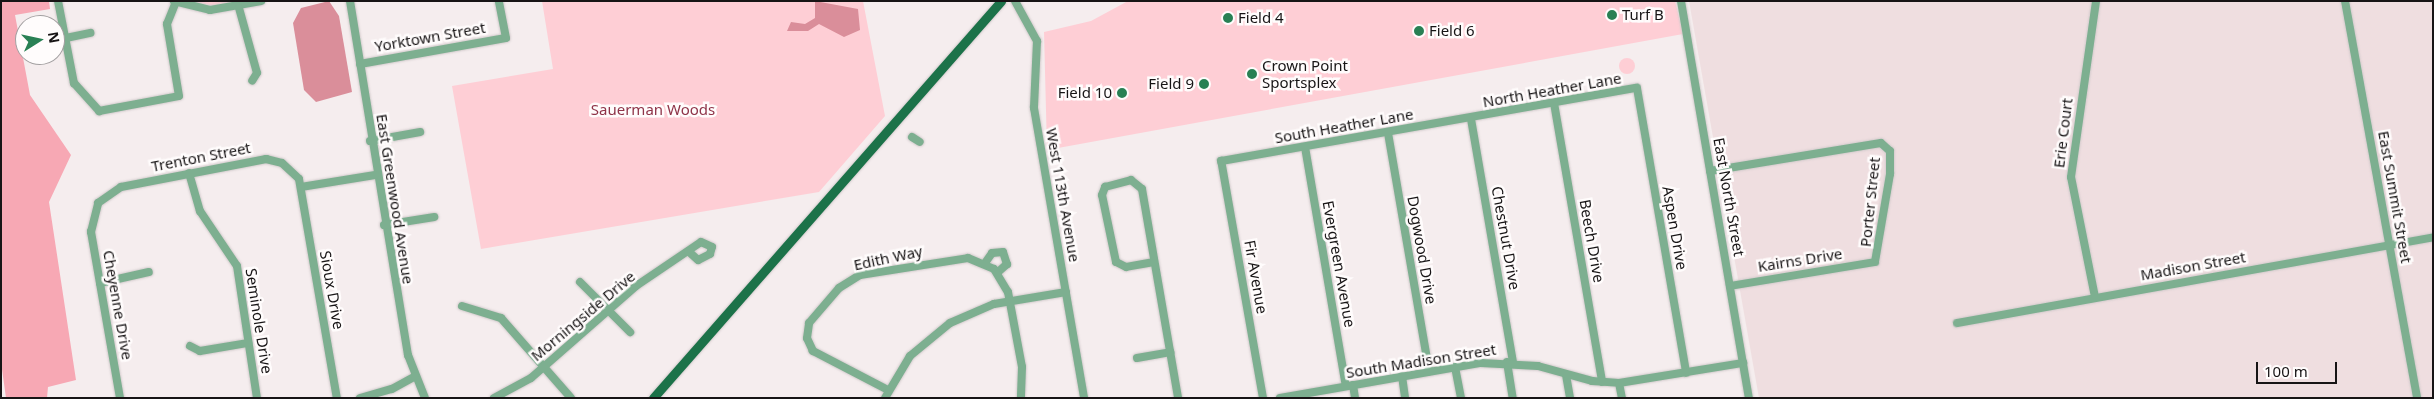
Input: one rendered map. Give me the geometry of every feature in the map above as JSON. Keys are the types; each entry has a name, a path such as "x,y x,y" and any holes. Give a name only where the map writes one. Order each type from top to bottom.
{"main road":[{"path":"653,398 1001,1"}],"street":[{"path":"58,1 74,83 99,111 179,96 167,24 175,2 210,10 239,8 261,1"},
{"name":"East Greenwood Avenue","path":"350,1 384,225 415,376 425,398"},
{"name":"Yorktown Street","path":"360,64 506,38 499,1"},
{"name":"West 113th Avenue","path":"1016,1 1037,41 1034,108 1084,398"},
{"name":"East North Street","path":"1681,1 1749,398"},
{"name":"Erie Court","path":"2095,297 2071,177 2096,1"},
{"name":"East Summit Street","path":"2345,1 2417,398"},
{"path":"239,8 257,73 252,81"},
{"path":"66,38 90,33"},
{"name":"North Heather Lane","path":"1471,118 1637,88"},
{"name":"Aspen Drive","path":"1637,88 1686,373"},
{"name":"Beech Drive","path":"1554,103 1602,382"},
{"name":"South Heather Lane","path":"1221,161 1471,118"},
{"name":"Chestnut Drive","path":"1471,118 1510,362 1513,398"},
{"path":"370,142 420,132"},
{"name":"Dogwood Drive","path":"1388,133 1429,371"},
{"path":"912,137 920,142"},
{"name":"Porter Street","path":"1710,171 1886,145 1890,174 1875,262"},
{"name":"Evergreen Avenue","path":"1305,147 1349,386 1355,398"},
{"name":"Trenton Street","path":"92,216 105,195 121,187 266,159 294,170 301,187"},
{"name":"Fir Avenue","path":"1221,161 1263,398"},
{"name":"Seminole Drive","path":"188,173 200,211 237,266 257,398"},
{"path":"301,187 375,175"},
{"path":"1154,262 1126,267 1116,262 1102,195 1106,187 1131,180 1140,184 1154,262 1170,352 1178,398"},
{"name":"Sioux Drive","path":"301,187 337,398"},
{"name":"Cheyenne Drive","path":"92,216 100,283 120,398"},
{"path":"384,225 434,217"},
{"name":"Madison Street","path":"1957,323 2433,236"},
{"name":"Morningside Drive","path":"494,398 520,386 605,311 688,251"},
{"path":"985,263 992,253 1003,252 1007,264 998,272 1011,301 1022,366 1021,398"},
{"name":"Edith Way","path":"887,394 813,351 807,338 812,318 839,288 860,275 957,258 985,263 998,272"},
{"name":"Kairns Drive","path":"1730,286 1875,262"},
{"path":"100,283 149,272"},
{"path":"580,282 605,311 630,332"},
{"path":"887,394 910,356 936,332 978,308 1066,292"},
{"path":"462,306 501,318 571,398"},
{"path":"190,346 200,351 248,343"},
{"path":"1137,358 1170,352"},
{"name":"South Madison Street","path":"1280,398 1300,396 1455,366 1510,362 1602,382 1619,382 1743,363"},
{"path":"1455,366 1461,398"},
{"path":"1566,375 1570,398"},
{"path":"360,398 392,389 415,376"},
{"path":"1402,376 1405,398"},
{"path":"1619,382 1622,398"}],"shaded area":[{"path":"1,1 49,1 50,9 15,15 15,65 24,65 30,95 71,155 49,202 76,380 48,387 47,398 6,398 1,362"},
{"path":"329,1 339,16 352,92 316,102 304,90 293,23 301,8"},
{"path":"815,1 858,9 860,30 844,37 819,24 808,31 787,31 791,22 805,24 815,18"},
{"path":"1689,1 2433,1 2433,398 1759,398"}],"green space":[{"path":"189,1 244,1 215,6"},
{"name":"Sauerman Woods","path":"542,1 863,1 885,116 819,192 481,249 452,86 553,69"},
{"name":"Crown Point Sportsplex","path":"1128,1 1675,1 1683,34 1047,150 1044,32 1091,21"},
{"path":"1627,58 1633,60 1635,66 1633,72 1627,74 1621,72 1619,66 1621,60"}],"place":[{"name":"Turf B","path":"1612,15"},
{"name":"Field 4","path":"1228,18"},
{"name":"Field 6","path":"1419,31"},
{"name":"Crown Point Sportsplex","path":"1252,74"},
{"name":"Field 9","path":"1204,84"},
{"name":"Field 10","path":"1122,93"}]}
